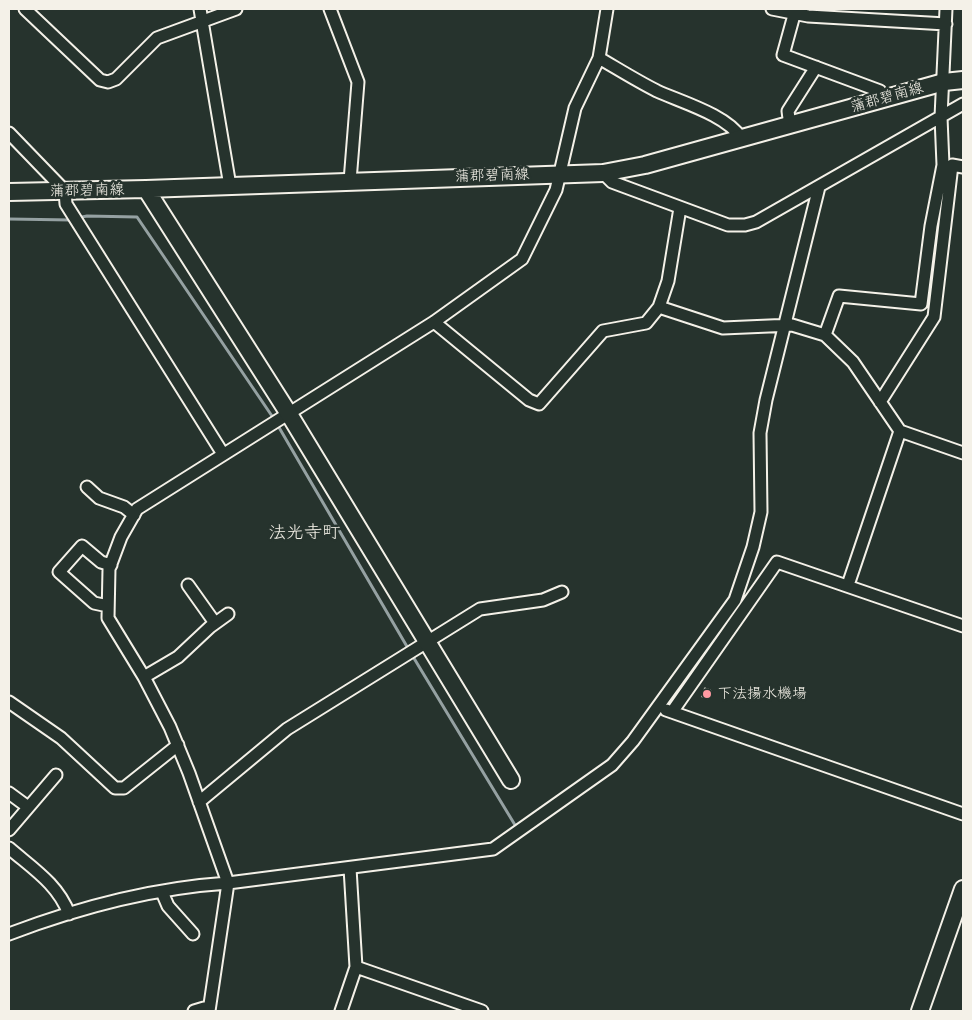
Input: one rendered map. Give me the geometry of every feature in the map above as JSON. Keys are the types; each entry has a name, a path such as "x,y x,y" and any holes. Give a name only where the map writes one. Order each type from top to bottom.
{"main road":[{"name":"蒲郡碧南線","path":"9,192 146,190 602,173 645,165 944,82 963,80"},
{"path":"146,190 289,414 512,780"},
{"path":"920,1011 963,889"}],"street":[{"path":"25,9 100,80 108,82 116,79 157,38 236,9"},
{"path":"200,9 230,186"},
{"path":"330,9 358,82 350,181"},
{"path":"194,1011 204,1008 209,1010 228,883 178,745 144,677 108,618 110,565 121,537 137,509 289,414 327,387 434,322 522,259 556,190 575,108 599,58 607,9"},
{"path":"772,9 794,15 946,24"},
{"path":"825,335 829,329 839,296 921,304 931,226 943,165 946,114 944,82 946,9"},
{"path":"794,15 783,55 880,91 884,99"},
{"path":"599,58 658,91 707,112 732,127 742,138"},
{"path":"790,126 788,111 816,67"},
{"path":"602,173 612,182 680,208 728,225 746,225 756,222 819,187 963,104"},
{"path":"9,133 65,191 66,204 223,454"},
{"path":"880,402 934,317 952,165 963,167"},
{"path":"9,934 108,902 192,885 228,883 482,851 500,845 551,806 612,765 633,742 735,600 753,547 761,512 760,433 766,400 786,327 819,187"},
{"path":"434,322 529,400 539,404 603,331 646,323 660,307 668,281 680,208"},
{"path":"660,307 723,328 786,327 792,325 825,335 853,362 900,431 963,453"},
{"path":"848,585 900,431"},
{"path":"87,487 99,498 124,507 134,514"},
{"path":"108,606 94,603 59,572 82,546 102,562 110,565"},
{"path":"672,712 777,562 963,626"},
{"path":"188,585 215,623"},
{"path":"200,802 287,729 480,609 543,600 562,592"},
{"path":"144,677 178,657 215,623 228,614"},
{"path":"9,702 61,738 115,788 124,788 178,745"},
{"path":"658,707 963,814"},
{"path":"9,830 56,775"},
{"path":"9,793 28,807"},
{"path":"9,848 54,886 64,900 69,914"},
{"path":"341,1011 356,966 350,868"},
{"path":"162,892 168,906 193,934"},
{"path":"356,966 482,1011"}],"building":[{"name":"下法揚水機場","path":"705,688 711,690 708,699 702,697"}],"waterway":[{"path":"77,218 87,216 137,217 274,419"},
{"path":"9,219 71,220"},
{"path":"277,424 409,650"},
{"path":"412,655 515,825"}],"place":[{"name":"下法揚水機場","path":"707,694"}],"district":[{"name":"法光寺町","path":"304,533"}]}
